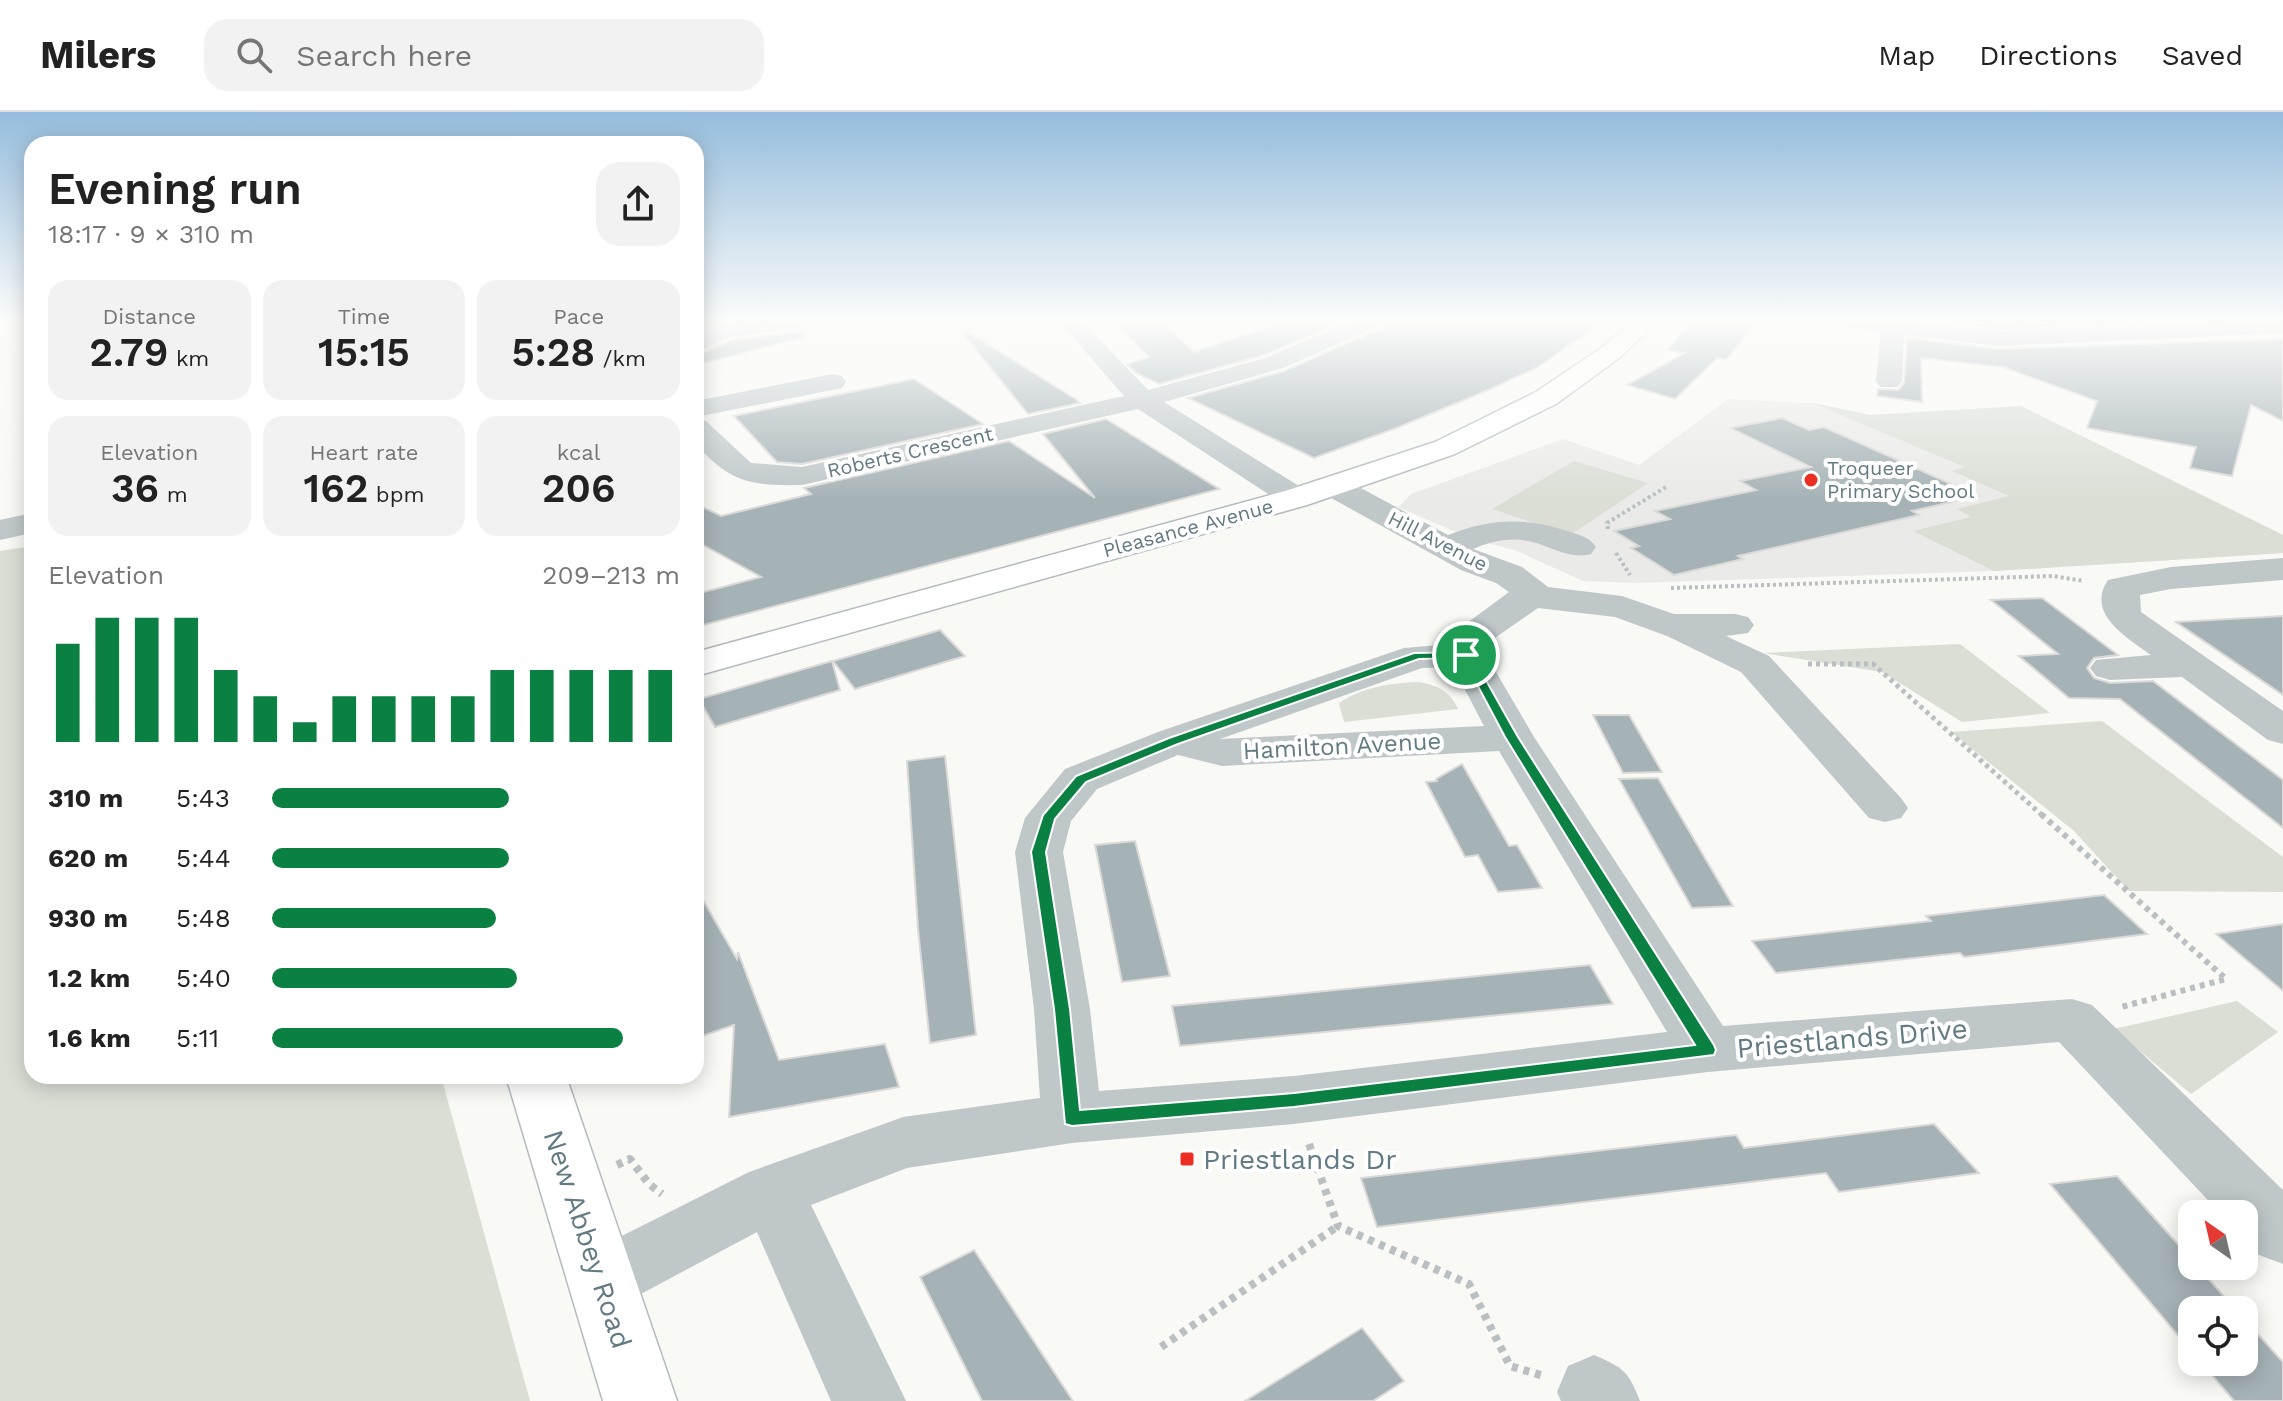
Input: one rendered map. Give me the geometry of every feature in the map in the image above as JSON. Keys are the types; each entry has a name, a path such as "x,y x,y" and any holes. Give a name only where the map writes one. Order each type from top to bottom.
{"main road":[{"name":"Pleasance Avenue","path":"704,662 1335,487 1445,448 1546,398 1571,380"},
{"name":"New Abbey Road","path":"538,1084 640,1401"}],"street":[{"path":"1124,380 1142,400 1296,498"},
{"name":"Roberts Crescent","path":"704,436 735,470 762,478 802,476 1142,400 1213,380"},
{"path":"704,407 833,382"},
{"name":"Hill Avenue","path":"1335,487 1473,563 1509,575 1538,597"},
{"path":"0,530 24,525"},
{"path":"1446,548 1505,528 1599,542"},
{"path":"2276,721 2123,616 2121,588 2171,578 2283,569"},
{"path":"1708,1050 1512,737 1466,655 1476,634 1522,600 1538,597 1626,599 1670,625 1755,664 1885,808"},
{"path":"1670,625 1735,625"},
{"name":"Hamilton Avenue","path":"1072,1118 1062,1009 1039,852 1048,818 1081,779 1173,741 1418,656 1466,655"},
{"path":"2110,668 2191,665"},
{"name":"Hamilton Avenue","path":"1173,741 1222,753 1512,737"},
{"path":"2072,1020 2283,1234"},
{"name":"Priestlands Drive","path":"600,1281 772,1192 903,1143 1072,1118 1294,1100 1708,1050 2072,1020"},
{"path":"772,1192 869,1401"}],"path":[{"path":"1626,599 1635,583 1599,542 1607,523 1666,487"},
{"path":"1626,599 2053,576 2121,588"},
{"path":"1755,664 1873,664 2226,979 2072,1020"},
{"path":"1294,1100 1338,1226 1469,1284 1510,1366 1598,1396"},
{"path":"1161,1347 1338,1226"}],"shaded area":[{"name":"Troqueer Primary School","path":"1728,399 1812,403 1871,415 2021,406 2283,535 2283,553 1994,571 1635,583 1583,581 1517,551 1470,538 1398,507 1411,494 1563,439 1639,465"},
{"path":"1812,403 1871,415 2021,406 2283,535 2283,553 1994,571 1913,531 1971,517 1957,509 2009,496 1952,471 1965,467"},
{"path":"1574,461 1648,483 1570,535 1492,509"},
{"path":"24,547 24,1084 443,1084 530,1401 0,1401 0,551"},
{"path":"1960,644 2050,713 1962,722 1882,672 1763,653"},
{"path":"1419,682 1442,690 1458,709 1344,722 1339,703 1348,698 1377,687"},
{"path":"2102,721 2283,857 2283,892 2129,891 2074,831 1951,732"},
{"path":"2237,1001 2278,1032 2191,1094 2114,1029"}],"building":[{"path":"916,380 983,424 802,464 777,462 734,416"},
{"path":"1001,380 1045,380 1080,403 1028,414"},
{"path":"1151,380 1173,380 1159,384"},
{"path":"1251,380 1510,380 1399,427 1314,458 1188,398"},
{"path":"1636,380 1694,380 1675,399 1627,385"},
{"path":"1904,380 1922,380 1922,402 1877,396 1878,389 1898,390"},
{"path":"2039,380 2283,380 2283,421 2251,405 2232,476 2190,468 2196,447 2087,428 2097,401"},
{"name":"Troqueer Primary School","path":"1782,418 1809,430 1824,427 1978,496 1912,511 1919,515 1738,556 1743,559 1674,575 1631,548 1639,546 1614,531 1670,519 1655,511 1756,490 1740,481 1811,467 1730,428"},
{"path":"1106,419 1219,489 704,625 704,592 761,577 704,545 704,508 721,516 811,494 804,488 1009,441 1095,498 1043,434"},
{"path":"2042,598 2118,655 2094,658 2087,668 2094,678 2110,683 2153,681 2283,780 2283,828 2120,699 2069,698 2019,656 2058,654 1991,600"},
{"path":"2283,616 2283,695 2176,622"},
{"path":"940,630 965,656 855,689 833,661"},
{"path":"832,661 840,690 715,727 704,708 704,698"},
{"path":"1593,715 1629,715 1662,772 1623,773"},
{"path":"945,756 976,1035 930,1043 918,929 907,761"},
{"path":"1462,764 1509,846 1517,845 1542,888 1498,892 1478,855 1465,857 1426,782 1437,781"},
{"path":"1658,778 1733,906 1692,908 1619,779"},
{"path":"1135,841 1170,976 1122,982 1095,845"},
{"path":"2104,895 2147,934 1964,957 1960,953 1776,973 1752,941 1931,921 1926,916"},
{"path":"704,902 737,959 738,952 779,1060 885,1044 899,1087 729,1117 734,1025 704,1035"},
{"path":"2283,924 2283,991 2216,934"},
{"path":"1590,965 1613,1004 1180,1046 1172,1006"},
{"path":"1934,1124 1979,1173 1839,1192 1826,1173 1377,1227 1361,1178 1736,1135 1744,1148"},
{"path":"2117,1176 2178,1244 2178,1280 2209,1280 2224,1296 2178,1296 2178,1335 2050,1184"},
{"path":"974,1250 1073,1401 982,1401 920,1277"},
{"path":"1362,1328 1404,1381 1373,1401 1245,1401"},
{"path":"2258,1334 2283,1362 2283,1401 2234,1401 2213,1376 2258,1376"}],"place":[{"name":"Troqueer Primary School","path":"1811,480"},
{"name":"Priestlands Dr","path":"1187,1159"}],"route":[{"path":"1466,655 1512,737 1708,1050 1294,1100 1072,1118 1062,1009 1039,852 1048,818 1081,779 1173,741 1418,656 1466,655"}]}
